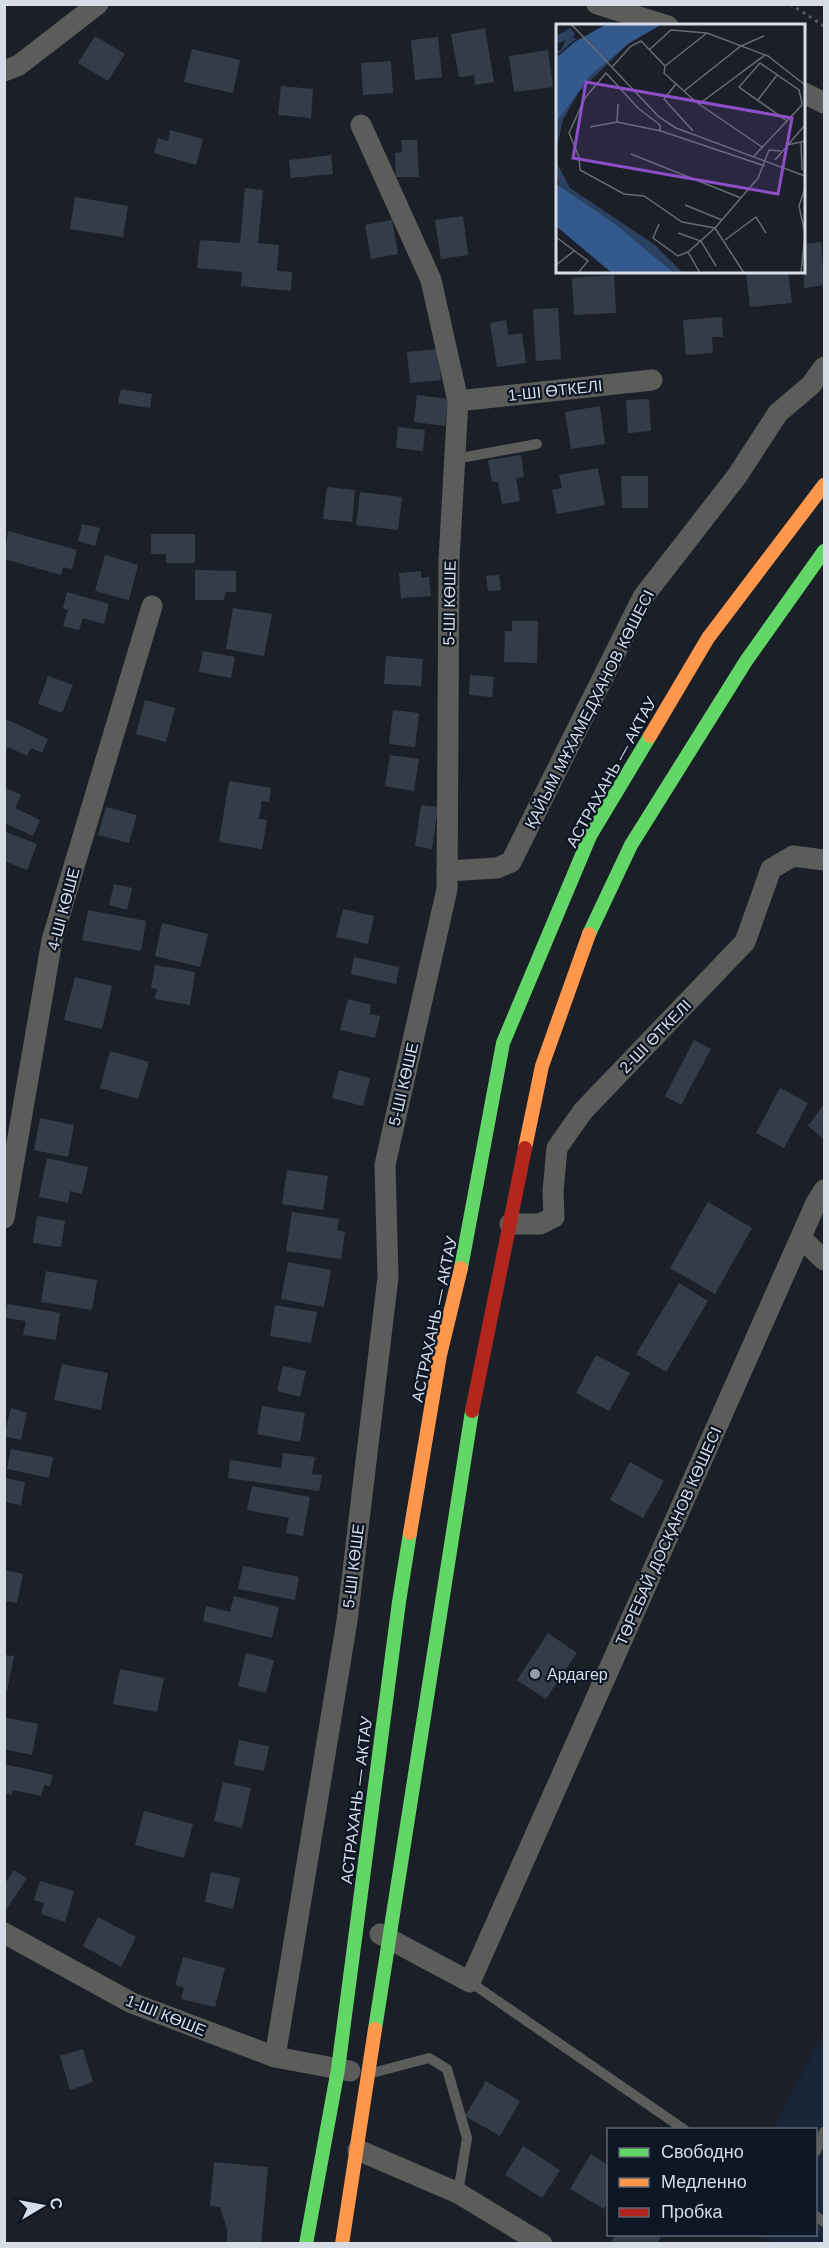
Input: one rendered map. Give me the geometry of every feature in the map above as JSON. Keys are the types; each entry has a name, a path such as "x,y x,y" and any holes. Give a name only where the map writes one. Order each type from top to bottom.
{"highway":[{"name":"АСТРАХАНЬ — АКТАУ","path":"306,2244 338,2069 408,1543 440,1355 470,1231 503,1043 590,836 708,638 825,486"},
{"path":"342,2244 358,2150 388,1938 478,1378 542,1066 580,954 631,845 746,661 825,551"}],"street":[{"path":"4,71 19,65 98,4"},
{"path":"597,4 662,24"},
{"path":"805,93 825,103"},
{"name":"5-ШI КӨШЕ","path":"275,2057 347,1621 388,1277 385,1165 447,889 449,560 458,401 431,280 361,125"},
{"name":"ҚАЙЫМ МҰХАМЕДХАНОВ КӨШЕСI","path":"447,871 497,868 511,861 643,597 737,476 778,413 810,385 825,368"},
{"name":"1-ШІ ӨТКЕЛІ","path":"458,401 652,380"},
{"name":"4-ШI КӨШЕ","path":"4,1218 52,940 152,606"},
{"name":"2-ШІ ӨТКЕЛІ","path":"510,1224 540,1224 554,1217 553,1191 557,1148 583,1111 745,942 771,869 793,856 825,860"},
{"name":"ТӨРЕБАЙ ДОСҚАНОВ КӨШЕСІ","path":"470,1982 801,1238 825,1190"},
{"path":"801,1238 825,1260"},
{"path":"356,1921 470,1982"},
{"name":"1-ШІ КӨШЕ","path":"4,1933 132,2003 275,2057 368,2074"},
{"path":"358,2150 458,2193 526,2238 542,2244"}],"lane":[{"path":"455,459 537,444"},
{"path":"470,1982 682,2128"},
{"path":"368,2074 429,2058 447,2069 467,2138 458,2193"},
{"path":"817,2149 825,2132"}],"path":[{"path":"790,4 825,26"}],"shaded area":[{"path":"824,2032 824,2243 773,2243 762,2236 817,2236 817,2128 774,2128"}],"building":[{"path":"485,28 494,82 475,85 474,75 459,77 451,34"},
{"path":"95,36 125,54 108,81 78,63"},
{"path":"438,37 442,77 415,80 411,40"},
{"path":"192,49 240,60 233,93 184,82"},
{"path":"548,50 553,87 514,92 509,56"},
{"path":"391,61 393,93 363,95 361,63"},
{"path":"281,86 313,89 311,118 278,115"},
{"path":"170,130 203,139 196,165 154,153 158,138 168,141"},
{"path":"401,140 417,140 419,177 396,177 395,153 402,152"},
{"path":"331,155 333,174 291,178 289,160"},
{"path":"245,188 263,190 258,243 279,245 277,271 292,272 291,291 241,286 242,272 197,268 200,240 240,243"},
{"path":"75,197 128,206 123,237 70,229"},
{"path":"463,216 468,255 441,259 435,220"},
{"path":"392,220 398,254 371,259 365,225"},
{"path":"821,242 824,285 804,288 805,244"},
{"path":"746,273 788,273 792,303 750,307"},
{"path":"614,275 616,313 574,315 572,278"},
{"path":"558,308 561,359 536,361 533,309"},
{"path":"722,317 723,337 712,337 713,353 686,355 683,320"},
{"path":"506,320 508,335 522,333 526,363 497,367 490,323"},
{"path":"437,349 441,380 410,383 407,352"},
{"path":"121,389 152,394 150,408 118,403"},
{"path":"417,395 448,399 445,426 414,422"},
{"path":"649,399 651,431 628,433 626,400"},
{"path":"600,406 605,444 571,449 565,412"},
{"path":"398,427 425,430 423,451 396,448"},
{"path":"521,455 524,477 516,478 520,501 502,504 498,482 492,482 488,460"},
{"path":"598,468 605,505 557,514 552,490 562,488 559,475"},
{"path":"621,476 648,476 648,508 622,508"},
{"path":"327,487 355,490 352,522 323,519"},
{"path":"360,492 402,497 398,530 356,525"},
{"path":"82,524 100,528 95,546 78,541"},
{"path":"8,531 77,550 72,569 63,567 61,575 4,559"},
{"path":"151,534 195,534 195,563 166,563 166,554 151,554"},
{"path":"105,555 138,565 129,600 95,591"},
{"path":"195,570 236,571 236,592 225,592 224,600 195,600"},
{"path":"421,571 421,578 429,577 431,596 401,598 399,573"},
{"path":"499,575 501,590 488,591 486,576"},
{"path":"67,592 109,604 104,624 83,618 79,630 63,626 68,610 63,608"},
{"path":"233,608 272,614 264,656 226,649"},
{"path":"512,621 538,621 537,663 504,662 505,631 512,631"},
{"path":"203,651 235,657 231,678 199,672"},
{"path":"386,656 423,659 421,686 384,684"},
{"path":"470,675 494,677 492,697 469,695"},
{"path":"48,676 73,685 62,713 38,704"},
{"path":"145,700 175,708 166,742 136,734"},
{"path":"393,710 419,713 415,747 389,744"},
{"path":"4,718 48,739 42,753 31,748 27,756 8,747 4,754"},
{"path":"390,755 419,759 414,791 385,786"},
{"path":"229,781 271,788 269,802 262,801 259,819 267,820 262,849 219,842"},
{"path":"4,787 21,795 15,808 40,820 33,836 4,823"},
{"path":"421,805 438,807 432,849 415,846"},
{"path":"106,807 137,815 129,843 98,835"},
{"path":"6,832 37,844 27,870 4,861"},
{"path":"114,884 132,888 127,910 109,905"},
{"path":"343,909 374,916 368,944 336,937"},
{"path":"88,910 146,921 141,951 82,940"},
{"path":"162,923 208,934 200,967 155,956"},
{"path":"354,957 399,967 396,984 351,974"},
{"path":"155,965 195,972 190,1005 155,999 157,989 151,988"},
{"path":"75,977 112,986 102,1029 64,1020"},
{"path":"348,999 371,1005 370,1014 380,1016 375,1038 340,1030"},
{"path":"694,1040 711,1049 681,1105 665,1096"},
{"path":"110,1051 149,1062 138,1099 100,1088"},
{"path":"339,1070 370,1078 363,1106 332,1098"},
{"path":"780,1088 808,1103 784,1148 756,1133"},
{"path":"824,1104 824,1139 808,1126"},
{"path":"40,1118 74,1125 68,1157 34,1150"},
{"path":"47,1158 88,1167 82,1194 70,1191 68,1203 39,1197"},
{"path":"287,1170 328,1176 323,1210 282,1204"},
{"path":"708,1202 752,1228 715,1294 670,1268"},
{"path":"292,1212 339,1219 337,1230 345,1232 341,1259 286,1251"},
{"path":"37,1216 65,1221 61,1247 33,1243"},
{"path":"288,1262 331,1270 324,1307 281,1299"},
{"path":"46,1271 97,1280 92,1310 41,1302"},
{"path":"679,1283 708,1301 666,1372 636,1354"},
{"path":"7,1304 60,1313 56,1340 23,1335 26,1321 5,1318"},
{"path":"275,1305 317,1312 311,1343 270,1336"},
{"path":"596,1355 630,1373 609,1411 576,1393"},
{"path":"62,1364 108,1373 101,1410 54,1400"},
{"path":"283,1366 306,1371 300,1397 277,1391"},
{"path":"262,1406 305,1413 300,1442 257,1434"},
{"path":"11,1408 27,1413 21,1440 4,1436"},
{"path":"11,1449 53,1457 49,1478 7,1469"},
{"path":"283,1453 315,1457 312,1474 322,1475 319,1491 228,1478 230,1460 281,1468"},
{"path":"630,1462 664,1481 643,1518 610,1500"},
{"path":"4,1478 25,1482 21,1505 4,1502"},
{"path":"252,1486 310,1497 303,1536 286,1533 289,1518 247,1510"},
{"path":"243,1566 299,1577 295,1600 238,1589"},
{"path":"4,1570 23,1574 17,1603 4,1601"},
{"path":"234,1596 279,1607 272,1638 203,1621 206,1606 230,1612"},
{"path":"548,1633 577,1653 546,1699 517,1680"},
{"path":"246,1653 274,1660 266,1693 238,1686"},
{"path":"4,1655 14,1656 7,1691 4,1690"},
{"path":"120,1669 164,1678 157,1712 113,1704"},
{"path":"4,1717 38,1724 32,1755 4,1749"},
{"path":"239,1740 269,1746 264,1771 234,1765"},
{"path":"4,1764 53,1775 50,1786 44,1785 41,1796 13,1790 12,1795 4,1793"},
{"path":"223,1782 251,1788 242,1828 214,1821"},
{"path":"144,1811 193,1824 184,1858 135,1845"},
{"path":"14,1870 27,1878 4,1913 4,1885"},
{"path":"211,1872 240,1878 233,1909 205,1902"},
{"path":"40,1881 74,1891 65,1922 41,1914 44,1903 34,1900"},
{"path":"98,1917 136,1937 121,1967 83,1946"},
{"path":"183,1957 225,1968 215,2007 181,1999 184,1988 175,1985"},
{"path":"83,2049 93,2082 70,2090 60,2056"},
{"path":"486,2081 520,2101 500,2136 465,2116"},
{"path":"523,2146 560,2170 542,2198 505,2175"},
{"path":"591,2154 607,2164 607,2204 604,2209 570,2189"},
{"path":"214,2162 268,2167 261,2244 227,2244 227,2229 220,2207 210,2206"},
{"path":"615,2236 661,2236 657,2244 614,2244 611,2242"}],"traffic: fast":[{"path":"589,934 631,845 746,661 824,551"},
{"path":"461,1268 503,1043 590,836 650,736"},
{"path":"375,2029 472,1411"},
{"path":"306,2244 338,2069 410,1533"}],"traffic: slow":[{"path":"650,736 708,638 824,485"},
{"path":"525,1148 542,1066 589,934"},
{"path":"410,1533 440,1355 461,1268"},
{"path":"342,2244 375,2029"}],"traffic: jam":[{"path":"472,1411 525,1148"}],"place":[{"name":"Ардагер","path":"535,1674"}]}
